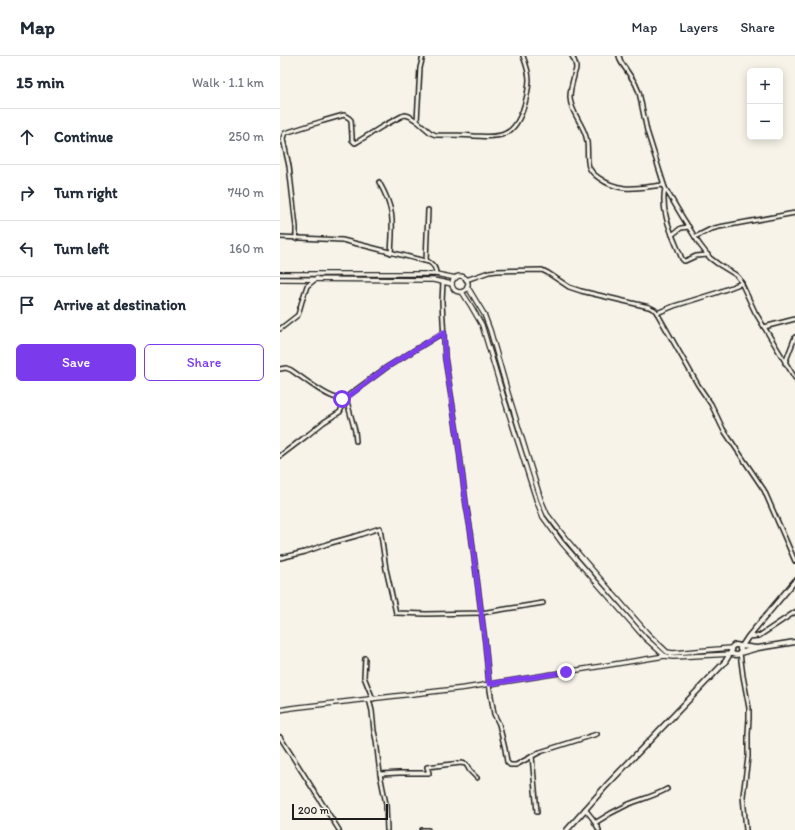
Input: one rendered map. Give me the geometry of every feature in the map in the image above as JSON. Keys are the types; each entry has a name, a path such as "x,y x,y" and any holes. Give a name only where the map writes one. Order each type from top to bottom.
{"main road":[{"path":"567,830 606,786 748,637 795,582"},
{"path":"736,650 748,637"},
{"path":"736,650 795,642"},
{"path":"736,650 758,648"}],"street":[{"path":"417,121 420,68 423,56"},
{"path":"296,238 289,166 283,139 285,133 344,116 351,120 352,140 355,142 362,140 383,126 405,115 417,121 431,133 436,135 492,136 506,134 514,127 522,112 526,100 529,80 528,70 523,56"},
{"path":"572,56 575,62 576,70 570,102 586,135 589,166 591,171 603,181 616,187 628,189 665,186"},
{"path":"619,56 639,92 647,131 665,186 695,237 708,255 712,260 736,275 742,283 755,312 795,378"},
{"path":"379,182 390,203 393,223 391,253"},
{"path":"665,186 664,196 666,217 682,259 684,261 696,256 708,255"},
{"path":"426,261 428,210"},
{"path":"695,237 718,226 795,213"},
{"path":"672,235 681,228 689,226"},
{"path":"280,237 342,240 426,261 434,265 436,274"},
{"path":"280,274 436,274 456,278 462,277 466,280 489,272 542,270 569,287 633,302 655,310 711,404 723,429 764,490 795,561"},
{"path":"280,279 317,278 433,280 452,284"},
{"path":"280,329 298,315 307,286 317,278"},
{"path":"456,278 453,280 452,284 454,290 462,292 472,306 482,325 503,396 543,517 583,567 645,638 665,656"},
{"path":"466,280 467,286 484,314 490,330 541,500 551,520 578,554 643,629 667,652 736,650"},
{"path":"443,282 445,358 471,533 489,684 494,714 499,724 507,762 510,765 516,765 532,756 597,734"},
{"path":"658,313 674,306 742,283"},
{"path":"462,292 467,286"},
{"path":"764,327 795,319"},
{"path":"280,456 324,422 340,412 346,398 387,367 444,332"},
{"path":"785,363 795,337"},
{"path":"280,369 286,368 291,370 328,396 338,399 346,398"},
{"path":"346,398 355,431 356,441"},
{"path":"280,558 305,552 380,528 386,569 396,614 481,613 543,603"},
{"path":"748,637 759,636 795,612"},
{"path":"280,710 465,688 665,656 673,658 736,650"},
{"path":"736,650 749,708 748,757 743,796 746,830"},
{"path":"365,658 364,677 371,699 380,774 386,804 387,830"},
{"path":"280,737 339,830"},
{"path":"532,756 537,812"},
{"path":"380,774 399,772 429,773 427,767 461,763 466,764 477,778"},
{"path":"595,822 613,811 667,789"},
{"path":"585,810 600,830"},
{"path":"422,830 428,830"}],"route":[{"path":"342,399 349,396 387,367 444,332 445,358 476,569 489,684 566,672"}]}
